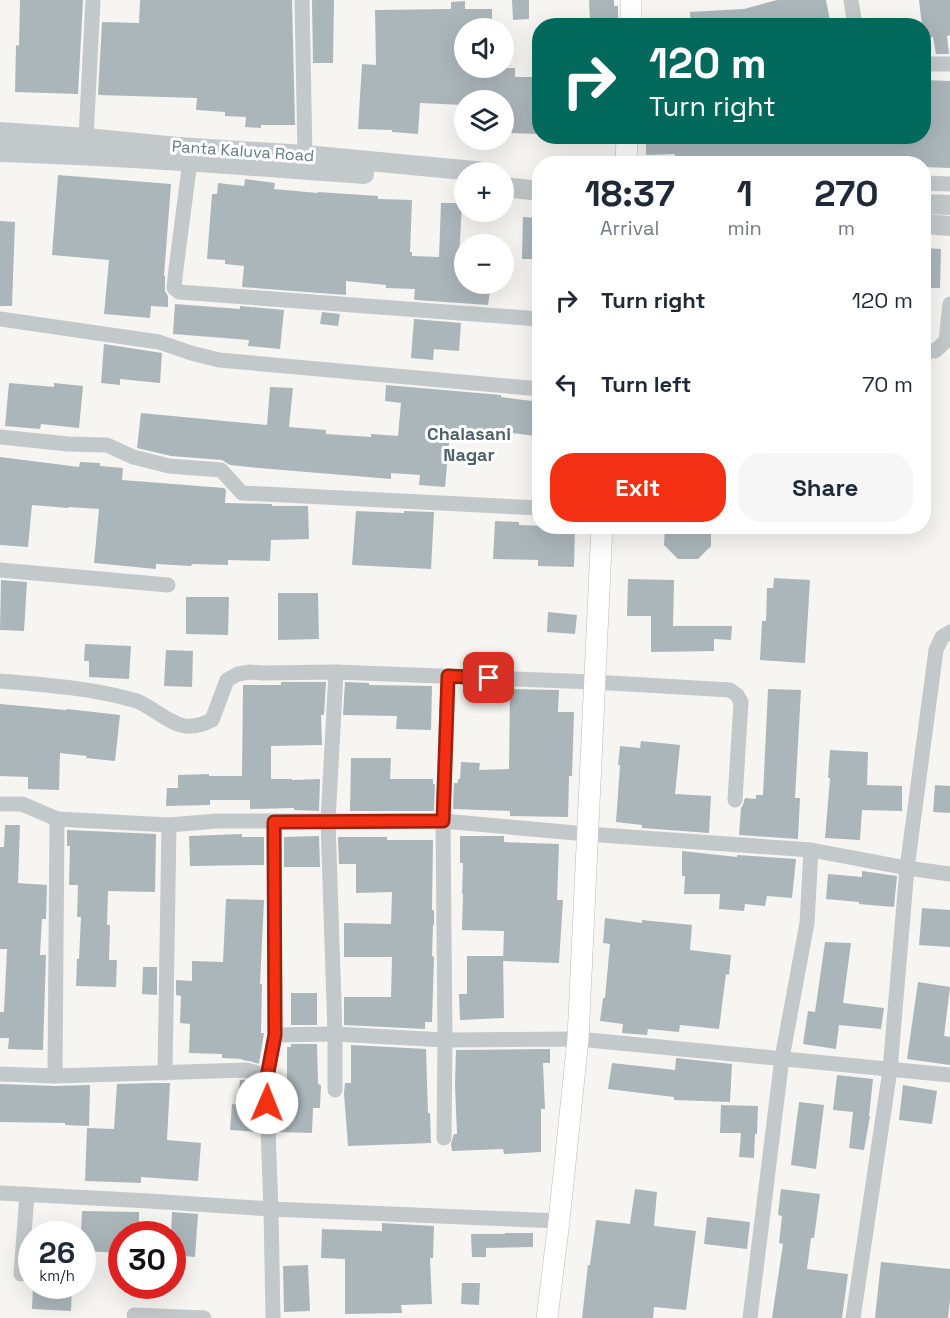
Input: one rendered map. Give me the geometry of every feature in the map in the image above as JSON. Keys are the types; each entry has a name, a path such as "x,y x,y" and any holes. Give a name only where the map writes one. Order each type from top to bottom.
{"main road":[{"path":"631,0 631,18"},
{"path":"547,1318 578,1038 602,534"}],"street":[{"path":"86,138 93,0"},
{"path":"302,0 304,155"},
{"path":"851,0 854,18"},
{"path":"931,64 950,64"},
{"name":"Panta Kaluva Road","path":"0,132 304,155 454,169"},
{"name":"Panta Kaluva Road","path":"0,152 68,154 454,182"},
{"path":"190,162 174,288 179,292 532,318"},
{"path":"514,175 532,177"},
{"path":"931,183 950,184"},
{"path":"514,188 532,190"},
{"path":"931,204 950,205"},
{"path":"931,225 950,226"},
{"path":"931,351 935,351 946,342 950,304"},
{"path":"0,319 159,342 219,360 532,388"},
{"path":"0,437 68,444 107,445 133,457 169,465 221,470 242,493 532,508"},
{"path":"0,570 168,585"},
{"path":"853,1318 890,1070 907,868 936,650 942,637 950,632"},
{"path":"0,681 69,687 139,702 178,726 194,726 212,720 227,680 238,674 250,672 448,676 730,690 737,694 741,702 735,800"},
{"path":"335,1090 328,821 336,672"},
{"path":"444,1138 443,821 448,676"},
{"path":"0,804 22,804 57,819 169,825 217,822 443,821 811,850 950,874"},
{"path":"55,1076 57,819"},
{"path":"273,1318 267,1077 275,1035 274,822"},
{"path":"165,1073 169,825"},
{"path":"750,1318 782,1058 807,923 811,850"},
{"path":"275,1035 335,1034 445,1040 578,1038 950,1075"},
{"path":"0,1074 55,1076 247,1070 267,1077"},
{"path":"0,1193 272,1209 559,1221"},
{"path":"25,1221 27,1194"},
{"path":"134,1315 204,1318"}],"building":[{"path":"20,0 83,0 78,94 15,92"},
{"path":"140,0 292,0 295,125 245,127 246,117 225,116 225,112 196,110 197,98 98,95 102,22 139,23"},
{"path":"312,0 334,0 333,63 313,63"},
{"path":"512,0 529,0 529,19 514,20"},
{"path":"589,0 614,0 614,6 618,6 618,18 590,18"},
{"path":"777,0 826,0 829,18 690,18 690,12 744,9"},
{"path":"919,0 950,0 950,35 947,36 949,54 936,54 933,37 931,37 931,18 921,18"},
{"path":"465,1 465,9 492,9 492,18 454,18 454,78 514,78 514,68 515,77 532,77 532,134 514,133 514,90 454,90 454,105 420,103 418,134 392,132 392,130 358,129 362,64 376,65 375,10 451,9 451,2"},
{"path":"931,80 950,81 950,168 931,167 931,156 646,155 646,144 931,144"},
{"path":"58,175 171,184 164,276 168,307 151,306 150,318 104,314 109,260 52,255"},
{"path":"245,179 275,183 274,189 412,200 410,252 412,256 439,257 441,203 454,203 454,222 461,222 460,234 454,234 454,294 490,294 488,305 416,300 414,299 415,289 386,288 386,285 346,281 346,295 242,287 244,266 225,264 225,260 207,259 212,194 217,194 218,183 244,186"},
{"path":"523,217 532,218 532,259 522,259"},
{"path":"0,221 15,222 12,306 0,306"},
{"path":"931,248 941,249 940,288 931,288"},
{"path":"175,304 284,310 280,349 248,346 249,340 173,334"},
{"path":"322,312 340,314 338,326 320,324"},
{"path":"414,319 461,323 459,351 434,349 433,360 411,358"},
{"path":"104,344 162,353 160,383 120,379 120,385 101,383"},
{"path":"9,383 54,387 54,383 83,386 79,428 41,424 40,429 5,426"},
{"path":"386,385 501,395 501,397 532,401 532,435 497,431 496,437 450,432 445,487 419,485 420,475 391,473 391,479 259,468 230,465 222,460 171,456 137,448 141,413 267,425 270,387 293,388 289,427 326,430 326,434 398,436 401,403 385,401"},
{"path":"0,457 79,467 80,462 100,463 100,466 123,468 122,480 224,488 226,490 225,503 308,506 309,539 271,540 270,561 228,560 228,565 192,564 191,566 156,564 156,569 94,563 99,509 32,505 28,547 0,545"},
{"path":"356,511 434,512 431,569 352,565"},
{"path":"495,521 519,522 519,525 532,525 532,534 575,534 574,567 538,566 538,560 493,559"},
{"path":"665,534 711,534 711,546 698,559 678,559 664,545"},
{"path":"774,578 810,580 805,663 760,660 762,621 766,621 767,588 773,588"},
{"path":"628,579 674,580 673,626 732,626 731,640 714,639 714,651 651,652 651,616 627,616"},
{"path":"1,580 27,582 24,631 0,630"},
{"path":"278,593 318,593 319,639 278,640"},
{"path":"186,597 229,597 228,635 186,634"},
{"path":"548,612 577,615 575,634 547,632"},
{"path":"85,644 131,646 129,679 89,677 89,661 84,661"},
{"path":"166,650 193,651 192,687 164,686"},
{"path":"281,682 326,682 324,715 321,715 322,745 271,746 271,779 320,779 319,811 294,810 294,808 250,809 250,800 210,800 210,805 166,806 167,788 178,788 178,775 242,776 243,685 281,685"},
{"path":"345,682 369,683 369,685 432,686 431,730 396,729 397,716 343,715"},
{"path":"510,689 559,690 558,712 574,712 568,817 510,816 510,811 453,809 454,783 458,783 460,779 461,762 480,763 479,770 509,769"},
{"path":"768,689 801,690 795,798 800,798 798,839 739,835 741,808 745,798 756,799 756,795 763,795"},
{"path":"0,704 120,715 115,761 60,753 59,790 28,789 28,777 0,776"},
{"path":"641,741 680,745 675,794 711,796 709,833 642,828 642,825 616,822 620,746 640,748"},
{"path":"830,750 868,752 867,785 902,786 902,811 862,810 860,840 825,838"},
{"path":"351,758 391,758 390,779 433,779 433,784 435,784 434,811 350,811"},
{"path":"935,785 950,786 950,813 933,812"},
{"path":"5,825 20,825 18,883 47,885 46,919 42,919 40,955 46,955 43,1050 8,1049 9,1038 0,1038 0,1012 4,1012 7,949 0,949 0,847 4,847"},
{"path":"67,830 156,834 155,892 108,891 109,960 117,960 116,987 76,986 81,917 77,917 78,885 69,885 70,846 67,846"},
{"path":"242,834 242,837 264,837 264,865 190,866 189,836"},
{"path":"319,836 320,867 284,867 284,837"},
{"path":"460,836 504,836 504,842 559,844 557,900 563,900 559,963 503,961 504,931 462,930 463,863 460,863"},
{"path":"338,837 433,840 432,1022 425,1022 425,1029 344,1025 344,997 391,997 392,957 344,957 344,923 391,924 392,892 356,893 356,864 339,864"},
{"path":"682,851 737,857 737,855 796,859 792,898 767,896 765,906 745,904 744,911 719,909 720,894 684,894 685,876 682,876"},
{"path":"862,871 897,876 894,907 826,899 828,874 862,877"},
{"path":"226,899 264,900 260,984 262,984 261,1033 264,1033 259,1064 242,1059 222,1058 222,1054 189,1053 190,1024 180,1023 181,996 176,995 176,980 192,981 192,961 223,962"},
{"path":"922,908 950,910 950,947 919,945"},
{"path":"605,918 642,923 642,920 692,925 690,950 731,955 729,975 726,974 719,1029 680,1025 679,1032 648,1029 647,1035 622,1033 623,1024 600,1021 603,998 605,998 610,944 603,943"},
{"path":"825,942 851,943 843,1003 884,1008 881,1029 839,1025 836,1049 803,1044 808,1011 815,1012"},
{"path":"467,956 503,956 504,1018 460,1020 459,994 467,994"},
{"path":"143,967 157,967 157,995 142,994"},
{"path":"918,982 950,987 944,1036 950,1037 950,1065 907,1059"},
{"path":"291,993 317,993 317,1025 291,1025"},
{"path":"291,1044 317,1044 318,1084 321,1085 320,1108 313,1108 312,1133 278,1132 277,1079 287,1079 287,1047 291,1047"},
{"path":"351,1045 426,1049 431,1143 348,1146 344,1093 345,1083 351,1083"},
{"path":"550,1049 550,1063 543,1063 545,1109 541,1109 541,1152 504,1154 503,1149 452,1151 451,1144 454,1134 457,1134 456,1050"},
{"path":"676,1058 732,1064 730,1102 674,1100 674,1097 608,1089 612,1063 675,1070"},
{"path":"837,1075 873,1079 864,1150 849,1148 853,1112 833,1110"},
{"path":"240,1080 258,1084 258,1132 230,1130 232,1104 238,1105"},
{"path":"170,1083 167,1140 201,1143 198,1181 141,1177 141,1183 85,1181 87,1128 114,1129 117,1084"},
{"path":"0,1084 90,1085 89,1126 65,1125 65,1123 0,1122"},
{"path":"903,1085 937,1091 932,1124 899,1120"},
{"path":"799,1102 824,1105 816,1169 791,1165"},
{"path":"721,1105 758,1106 754,1158 739,1157 741,1133 720,1133"},
{"path":"635,1189 657,1192 654,1226 696,1231 686,1310 654,1307 653,1318 582,1318 596,1220 630,1224"},
{"path":"781,1189 820,1194 807,1269 848,1274 842,1318 772,1318 783,1244 779,1243 782,1216 778,1215"},
{"path":"82,1211 139,1212 139,1221 108,1221 108,1252 96,1252 96,1221 82,1221"},
{"path":"172,1212 198,1214 195,1257 186,1256 186,1221 172,1221"},
{"path":"707,1217 750,1222 747,1249 704,1244"},
{"path":"382,1223 434,1226 433,1258 430,1258 432,1304 401,1305 402,1313 345,1314 345,1259 321,1258 322,1229 382,1231"},
{"path":"533,1233 533,1247 486,1248 486,1257 472,1257 471,1234"},
{"path":"881,1262 950,1269 948,1318 875,1318"},
{"path":"308,1265 310,1311 284,1312 283,1266"},
{"path":"462,1283 480,1283 479,1305 461,1304"},
{"path":"32,1299 71,1299 71,1311 32,1309"}],"district":[{"name":"Chalasani Nagar","path":"469,443"}],"route":[{"path":"267,1103 269,1092 267,1077 275,1035 274,822 443,821 448,676 489,678"}]}
